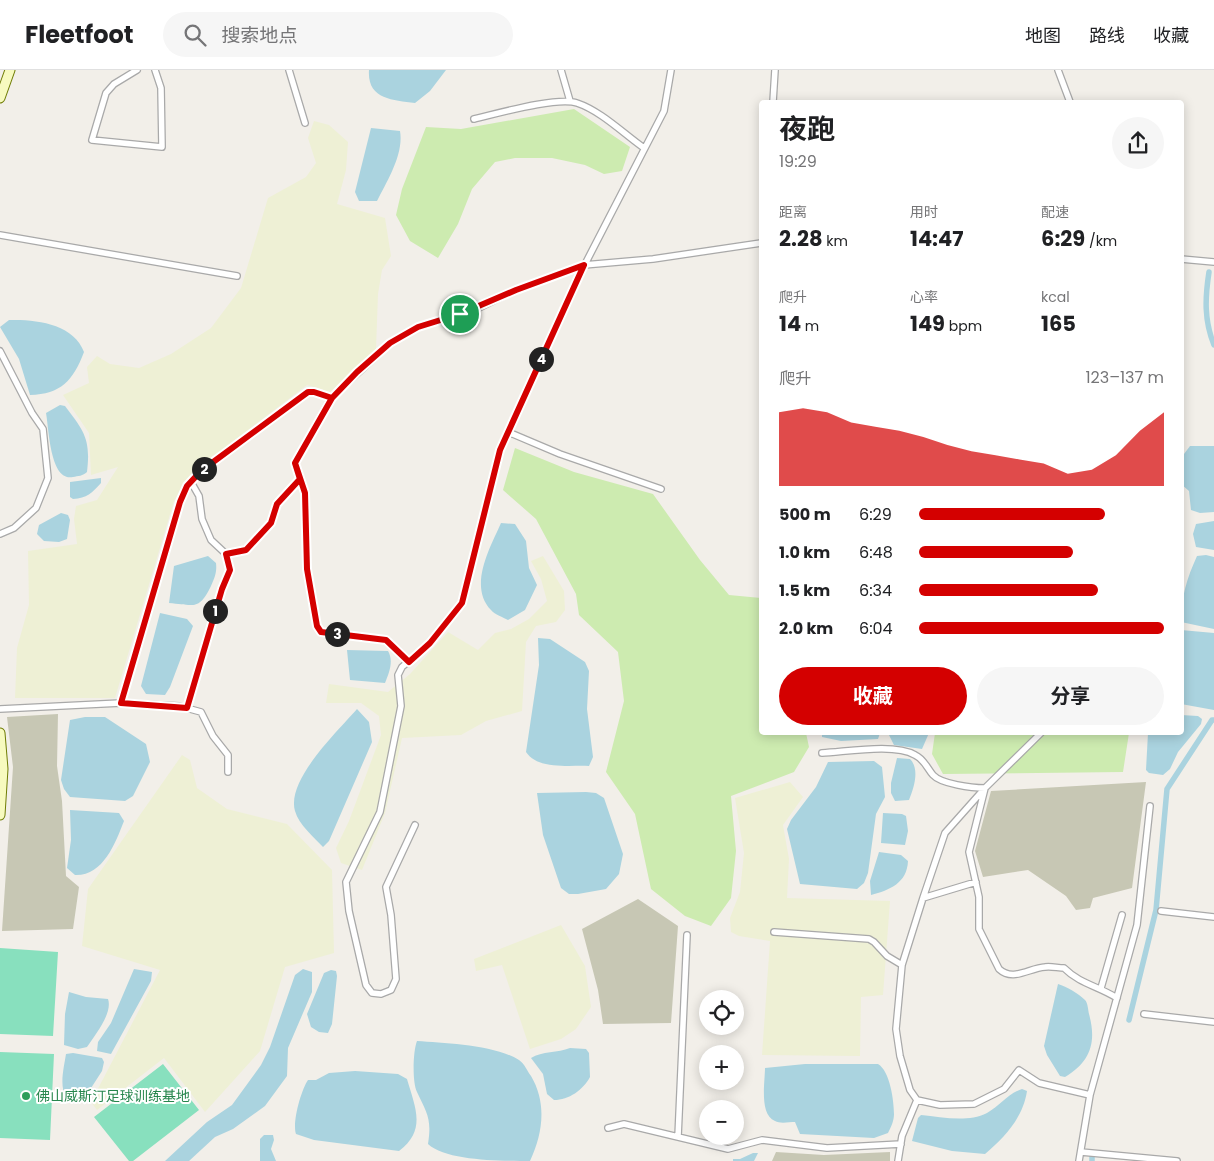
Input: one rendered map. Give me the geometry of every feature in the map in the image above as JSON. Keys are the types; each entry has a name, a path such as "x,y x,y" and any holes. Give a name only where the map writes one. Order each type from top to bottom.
{"main road":[{"path":"0,98 10,70"},
{"path":"0,733 3,769 0,815"}],"street":[{"path":"137,70 114,84 106,94 92,140 162,147 160,88 155,70"},
{"path":"289,70 305,123"},
{"path":"561,70 570,101"},
{"path":"415,825 386,887 392,915 396,979 391,990 380,994 372,993 366,984 349,911 346,882 380,812 401,706 398,675 402,667 430,643 462,603 500,450 584,265 664,111 671,70"},
{"path":"773,100 775,70"},
{"path":"1058,70 1069,100"},
{"path":"474,119 570,101 578,103 598,115 644,148"},
{"path":"0,236 236,276"},
{"path":"409,662 386,640 321,632 317,626 307,569 305,493 295,463 332,398 357,372 390,343 418,327 479,308 516,290 584,265 653,259 759,243"},
{"path":"1184,259 1214,262"},
{"path":"0,351 24,400 43,429 48,478 36,508 14,528 0,534"},
{"path":"121,703 180,502 191,482 201,471 308,392 332,398"},
{"path":"508,432 560,454 661,489"},
{"path":"226,554 246,550 271,523 277,504 300,479"},
{"path":"187,708 222,589 230,570 226,554 211,540 202,519 199,496 191,482"},
{"path":"0,709 121,703 187,708 201,712 213,736 228,755 228,772"},
{"path":"1039,735 985,788 945,833 902,965 896,1028 900,1056 910,1090 916,1100 940,1105 974,1104 1004,1089 1019,1070 1039,1083 1090,1095"},
{"path":"822,753 893,749 914,754 925,763 934,777 967,788 985,788"},
{"path":"985,788 969,852 979,897 979,929 1003,972 1016,975 1045,967 1064,968 1075,980 1100,988 1117,998"},
{"path":"1079,1161 1090,1095 1137,925 1150,806"},
{"path":"923,898 976,882"},
{"path":"1161,911 1214,917"},
{"path":"1100,988 1122,915"},
{"path":"774,932 869,939 887,956 902,965"},
{"path":"678,1137 687,935"},
{"path":"1144,1014 1214,1022"},
{"path":"898,1161 901,1144 916,1100"},
{"path":"608,1128 624,1124 728,1149 762,1140 827,1148 901,1144"},
{"path":"1081,1152 1177,1161"}],"shaded area":[{"path":"314,121 329,125 348,142 346,170 337,204 385,218 391,256 382,270 378,294 376,349 330,392 307,385 201,466 184,483 174,501 115,698 15,698 17,648 29,605 28,551 77,544 74,519 76,506 97,500 118,467 91,475 89,433 63,395 89,383 87,367 97,356 110,364 139,368 171,354 211,328 241,288 268,198 306,177 316,163 308,138"},
{"path":"543,556 564,591 565,610 556,622 536,626 526,642 522,711 486,721 461,735 402,738 385,813 362,870 341,863 336,848 349,821 381,735 379,716 361,703 326,703 329,684 388,692 410,674 448,632 478,650 495,633 511,629 529,619 547,601 541,579 531,561"},
{"path":"58,714 57,766 62,801 66,876 79,887 73,929 2,931 13,767 7,717"},
{"path":"182,755 190,760 197,788 227,809 287,824 332,870 334,953 285,967 260,1051 205,1112 164,1058 97,1110 91,1102 160,970 82,946 88,889"},
{"path":"790,782 803,797 783,825 789,859 787,898 890,901 883,995 861,997 860,1056 762,1055 770,941 739,936 731,932 730,918 740,892 744,853 735,798"},
{"path":"1146,782 1132,888 1093,898 1090,908 1076,910 1066,896 1028,870 983,877 975,851 991,791"},
{"path":"638,899 678,926 671,1023 603,1024 598,990 582,929"},
{"path":"561,925 585,966 591,1007 576,1029 561,1039 530,1049 502,965 476,971 474,959"},
{"path":"776,1152 824,1155 890,1152 890,1161 772,1161"}],"green space":[{"path":"574,109 630,147 622,171 604,174 585,165 552,158 515,158 495,162 472,189 458,224 438,258 410,241 396,215 402,189 426,127 461,129"},
{"path":"515,448 574,472 653,494 700,560 729,595 759,598 759,735 806,735 809,747 794,772 731,796 736,851 731,898 711,926 685,916 651,889 635,814 606,772 624,701 618,652 579,615 576,594 536,519 503,490"},
{"path":"935,735 1129,735 1123,772 943,774 932,754"},
{"path":"0,948 58,952 53,1036 0,1034"},
{"name":"佛山威斯汀足球训练基地","path":"0,1052 54,1054 50,1140 0,1138"},
{"path":"163,1064 199,1110 133,1161 129,1161 94,1117"}],"water":[{"path":"369,70 446,70 430,91 415,103 390,99 377,92 369,80"},
{"path":"371,128 400,131 400,149 394,167 377,201 359,201 355,192"},
{"path":"9,320 42,322 53,325 72,335 79,343 84,352 80,362 70,378 58,389 30,395 19,359 0,327"},
{"path":"60,405 65,406 77,422 87,443 87,472 80,476 65,476 55,463 52,453 46,413"},
{"path":"1190,446 1214,446 1214,512 1200,513 1191,510 1189,491 1184,487 1184,454"},
{"path":"101,478 101,483 89,494 73,499 70,497 70,482"},
{"path":"61,513 68,515 70,520 67,539 59,542 44,541 37,534 39,525"},
{"path":"1214,521 1214,550 1196,547 1193,534 1196,524"},
{"path":"501,523 515,524 526,541 529,568 537,585 525,610 508,620 491,610 484,600 481,590 483,567"},
{"path":"1206,555 1214,557 1214,629 1184,623 1184,592 1197,556"},
{"path":"208,556 216,563 216,572 211,586 203,599 195,605 169,603 174,566"},
{"path":"160,613 187,619 193,626 170,687 165,695 146,694 141,686"},
{"path":"1184,630 1214,633 1214,710 1184,705"},
{"path":"538,638 550,639 585,662 589,671 587,709 593,757 589,766 546,764 531,758 526,752 539,665"},
{"path":"347,650 388,651 391,663 385,683 350,680"},
{"path":"357,709 369,722 372,742 329,841 323,847 300,821 295,811 294,799 298,785 306,771 327,743"},
{"path":"1184,715 1198,716 1202,719 1201,724 1178,752 1170,769 1163,775 1149,773 1146,770 1148,735 1184,735"},
{"path":"85,717 105,717 146,744 150,762 133,796 125,801 70,797 64,789 61,780 70,720"},
{"path":"822,735 879,735 878,739 841,741 822,737"},
{"path":"889,735 928,735 922,749 894,745"},
{"path":"897,758 910,759 915,768 914,784 909,800 895,801 891,793 891,783"},
{"path":"874,761 882,767 885,797 876,814 868,873 864,883 857,889 800,884 787,829 791,820 816,787 828,762"},
{"path":"537,793 596,793 604,798 623,854 619,874 606,889 569,894 561,888 543,835"},
{"path":"70,810 119,813 124,821 107,857 93,870 85,874 75,875 67,868 71,840"},
{"path":"883,813 906,816 908,831 905,845 881,843"},
{"path":"879,852 901,855 908,861 907,869 901,880 891,888 871,895 870,881"},
{"path":"134,969 152,972 151,981 111,1054 97,1051 98,1042 111,1023"},
{"path":"303,969 312,972 312,992 288,1048 287,1076 265,1106 233,1129 215,1137 189,1161 165,1161 207,1122 232,1105 261,1065 270,1047 295,975"},
{"path":"331,970 336,971 337,976 332,1024 328,1033 319,1032 311,1027 307,1014 324,973"},
{"path":"1058,984 1076,993 1086,1001 1092,1034 1092,1043 1086,1058 1074,1071 1065,1077 1060,1076 1047,1055 1044,1046"},
{"path":"69,992 86,997 108,999 109,1005 106,1017 87,1047 78,1049 64,1045 65,1014"},
{"path":"417,1041 484,1048 509,1055 523,1063 536,1086 541,1107 538,1140 530,1161 461,1157 436,1150 428,1144 428,1116 414,1081 414,1059"},
{"path":"570,1048 586,1049 589,1053 590,1077 584,1086 575,1093 560,1100 554,1100 547,1094 543,1074 531,1058 540,1054"},
{"path":"73,1053 102,1058 104,1062 102,1071 84,1099 66,1097 64,1093 63,1076 66,1054"},
{"path":"805,1064 878,1064 886,1073 893,1102 894,1114 888,1133 874,1138 800,1134 795,1122 779,1122 770,1118 764,1098 765,1068"},
{"path":"355,1071 398,1074 407,1079 415,1109 416,1126 408,1143 399,1151 314,1140 296,1134 295,1122 298,1107 308,1080 316,1080 329,1073"},
{"path":"1022,1089 1027,1091 1017,1119 1006,1134 985,1154 952,1151 912,1141 918,1118 921,1115 963,1119 979,1116 992,1110 1012,1094"},
{"path":"264,1135 273,1135 274,1140 271,1149 276,1161 260,1161 260,1139"},
{"path":"753,1153 758,1153 754,1161 733,1161 733,1159 740,1159"}],"waterway":[{"path":"1209,272 1206,309 1208,327 1214,345"},
{"path":"1129,1020 1156,910 1167,789 1212,720 1214,720"}],"place":[{"name":"佛山威斯汀足球训练基地","path":"26,1096"}],"route":[{"path":"460,314 418,327 390,343 357,372 332,398 295,463 300,479 297,485 277,504 271,523 246,550 226,554 230,570 222,589 187,708 121,703 180,502 187,486 201,471 308,392 332,398 295,463 305,493 307,569 317,626 321,632 386,640 409,662 430,643 462,603 500,450 584,265 516,290 479,308 460,314"}]}
